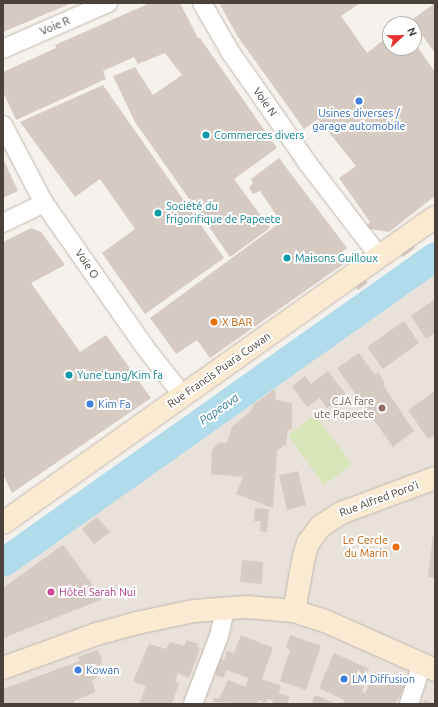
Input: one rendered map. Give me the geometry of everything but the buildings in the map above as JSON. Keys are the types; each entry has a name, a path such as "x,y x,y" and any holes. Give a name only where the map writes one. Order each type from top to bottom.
{"main road":[{"name":"Rue Francis Puara Cowan","path":"6,516 183,396 351,277 378,255 435,217"},
{"name":"Rue Alfred Poro'i","path":"294,611 304,556 308,543 320,526 341,513 435,478"},
{"path":"3,668 117,628 194,611 252,607 294,611 326,621 429,667"}],"street":[{"name":"Voie R","path":"3,50 108,3"},
{"name":"Voie N","path":"202,3 263,99 309,165 378,255"},
{"name":"Voie O","path":"3,125 44,203 144,346 183,396"},
{"path":"3,223 44,203"},
{"path":"194,704 219,636 225,609"},
{"path":"409,704 429,667"}],"shaded area":[{"path":"435,256 435,704 3,704 3,562"}],"green space":[{"path":"315,415 352,464 324,485 288,435"}],"waterway":[{"name":"Papeava","path":"3,562 435,256"}],"place":[{"name":"Usines diverses / garage automobile","path":"359,101"},
{"name":"Commerces divers","path":"206,135"},
{"name":"Société du frigorifique de Papeete","path":"158,213"},
{"name":"Maisons Guilloux","path":"287,258"},
{"name":"X BAR","path":"214,322"},
{"name":"Yune tung/Kim fa","path":"69,375"},
{"name":"Kim Fa","path":"90,404"},
{"name":"CJA fare ute Papeete","path":"382,408"},
{"name":"Le Cercle du Marin","path":"396,547"},
{"name":"Hôtel Sarah Nui","path":"51,592"},
{"name":"Kowan","path":"78,670"},
{"name":"LM Diffusion","path":"344,679"}]}
